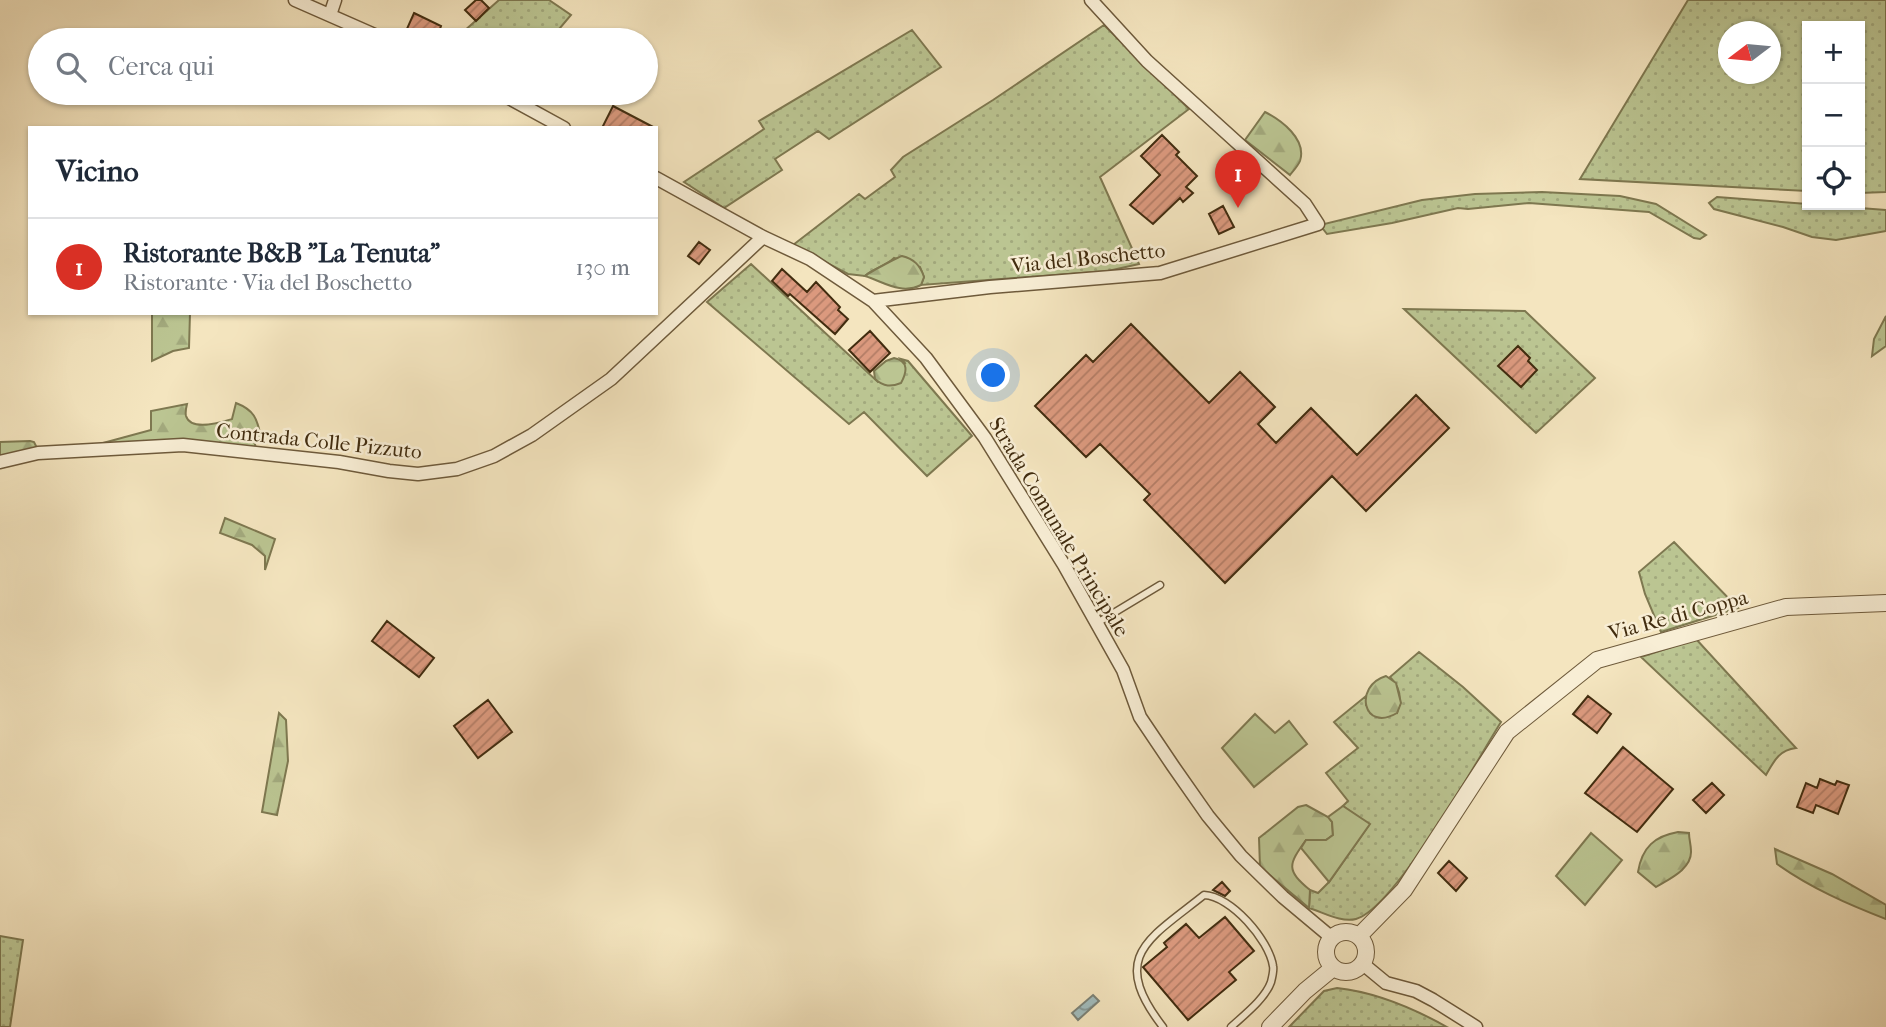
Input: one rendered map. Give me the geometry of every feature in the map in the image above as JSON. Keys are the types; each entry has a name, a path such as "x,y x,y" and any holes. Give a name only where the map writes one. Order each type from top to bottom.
{"street":[{"path":"295,0 359,28"},
{"path":"330,15 335,0"},
{"name":"Via del Boschetto","path":"873,301 990,287 1160,273 1318,224 1305,204 1147,61 1091,0"},
{"path":"522,105 560,126"},
{"name":"Strada Comunale Principale","path":"658,179 763,237 810,259 873,301 926,358 985,438 1064,565 1123,670 1140,717 1208,816 1241,856 1283,897 1332,938"},
{"name":"Contrada Colle Pizzuto","path":"0,462 38,453 183,445 418,474 457,469 494,456 532,435 611,379 763,237"},
{"name":"Via Re di Coppa","path":"1359,936 1404,890 1507,732 1597,660 1786,607 1886,603"},
{"path":"1342,932 1359,936 1366,953 1363,964 1349,973 1333,968 1326,956 1326,946 1332,938 1342,932"},
{"path":"1363,964 1386,983 1424,995 1476,1027"},
{"path":"1270,1027 1305,991 1333,968"}],"lane":[{"path":"1097,623 1160,586"},
{"path":"1163,1027 1151,1012 1140,990 1135,969 1139,955 1152,937 1204,895 1213,895 1248,922 1263,941 1274,967 1270,985 1231,1027"}],"green space":[{"path":"499,0 549,0 571,15 560,28 468,28"},
{"path":"1688,0 1886,0 1886,192 1865,193 1865,21 1802,21 1802,191 1580,179"},
{"path":"1104,25 1189,109 1100,177 1139,264 1108,271 921,285 924,277 920,267 894,258 865,276 848,274 793,245 859,194 865,199 895,177 891,170 903,157"},
{"path":"912,30 941,67 829,139 818,131 775,159 782,170 724,208 684,182 764,129 759,121"},
{"path":"1265,112 1285,125 1300,145 1300,161 1290,175 1245,140"},
{"path":"1542,192 1620,196 1656,204 1706,235 1700,239 1694,238 1649,212 1529,203 1458,208 1327,234 1320,225 1422,200 1475,194"},
{"path":"1717,197 1802,204 1802,210 1886,210 1886,231 1836,240 1812,237 1714,209 1709,203"},
{"path":"902,256 916,263 921,269 924,277 921,285 906,289 865,276 883,265"},
{"path":"751,264 878,382 905,363 901,359 908,361 972,436 927,476 864,412 849,424 707,302"},
{"path":"1404,309 1525,311 1595,378 1536,433"},
{"path":"152,315 190,315 189,348 173,351 152,361"},
{"path":"1886,316 1886,346 1872,356 1874,339"},
{"path":"894,358 904,364 901,383 888,386 881,384 875,379 874,371"},
{"path":"236,403 251,412 256,420 261,437 254,441 256,448 206,442 103,443 151,430 151,411 187,404 186,414 189,421 207,425 232,419"},
{"path":"0,442 34,442 37,448 0,461"},
{"path":"225,518 275,539 265,570 265,556 252,545 220,533"},
{"path":"1674,542 1738,608 1661,632 1639,572"},
{"path":"1696,639 1796,748 1781,754 1766,775 1641,657"},
{"path":"1419,652 1501,722 1434,831 1392,889 1372,909 1350,920 1309,908 1310,890 1318,893 1329,882 1369,825 1343,806 1348,801 1326,773 1358,748 1334,722 1366,696 1366,705 1397,713 1399,694 1390,677"},
{"path":"1386,676 1396,683 1401,703 1397,713 1385,718 1376,717 1366,706 1366,697 1376,681"},
{"path":"279,713 286,720 288,761 277,815 262,812"},
{"path":"1255,714 1275,733 1289,721 1307,744 1254,787 1222,748"},
{"path":"1306,805 1328,817 1332,822 1333,835 1326,840 1306,840 1293,862 1293,872 1310,890 1309,908 1260,867 1259,838 1298,807"},
{"path":"1343,806 1370,824 1329,882 1301,848 1306,840 1326,840 1333,835 1332,822 1328,817"},
{"path":"1678,832 1689,833 1691,849 1688,863 1679,873 1656,887 1638,872 1640,863 1651,844 1663,836"},
{"path":"1591,833 1622,860 1585,905 1556,876"},
{"path":"1775,849 1832,874 1886,905 1886,919 1830,895 1790,873 1777,864"},
{"path":"0,936 23,940 10,1027 0,1027"},
{"path":"1337,988 1394,1002 1447,1027 1289,1027 1324,991"}],"water":[{"path":"1093,995 1099,1001 1078,1020 1072,1013"}],"building":[{"path":"476,0 481,0 489,8 476,21 465,10"},
{"path":"414,13 441,26 440,28 407,28"},
{"path":"613,106 651,126 603,126"},
{"path":"1162,135 1179,152 1176,155 1197,176 1186,187 1193,193 1183,202 1180,198 1153,224 1130,205 1160,175 1141,156"},
{"path":"1223,206 1234,227 1219,234 1209,214"},
{"path":"699,242 710,250 699,264 688,256"},
{"path":"782,269 807,292 816,282 840,307 838,310 848,319 835,334 772,281"},
{"path":"1131,324 1209,403 1240,372 1275,407 1258,424 1276,443 1311,408 1357,455 1416,395 1449,428 1366,511 1332,476 1225,583 1144,500 1150,494 1100,444 1086,457 1035,406 1086,355 1093,362"},
{"path":"870,331 890,353 870,372 849,350"},
{"path":"1518,346 1537,370 1521,387 1498,366"},
{"path":"387,621 434,658 419,677 372,641"},
{"path":"1588,696 1611,714 1597,733 1573,714"},
{"path":"488,700 512,732 478,758 454,726"},
{"path":"1623,747 1673,789 1637,832 1585,793"},
{"path":"1820,779 1835,785 1837,781 1849,785 1838,814 1816,805 1813,813 1797,807 1806,783 1817,788"},
{"path":"1712,783 1724,795 1706,813 1693,800"},
{"path":"1449,861 1467,878 1456,891 1438,873"},
{"path":"1222,882 1230,891 1225,896 1213,890"},
{"path":"1225,917 1254,951 1229,972 1236,980 1188,1020 1143,967 1167,947 1164,943 1186,924 1199,938"}],"place":[{"name":"Ristorante B&B \"La Tenuta\"","path":"1238,208"}]}
